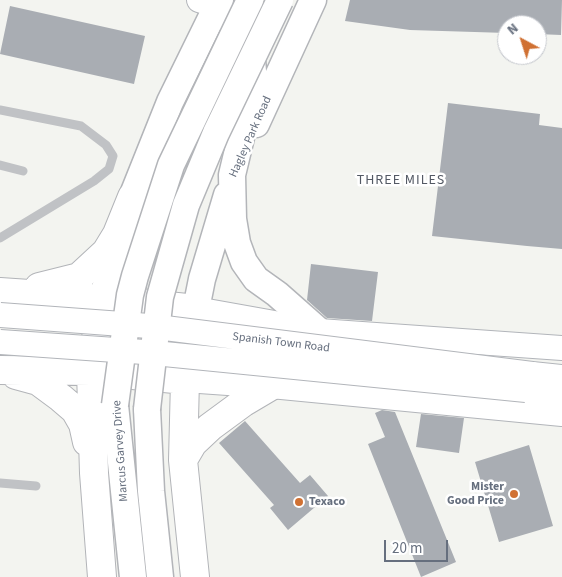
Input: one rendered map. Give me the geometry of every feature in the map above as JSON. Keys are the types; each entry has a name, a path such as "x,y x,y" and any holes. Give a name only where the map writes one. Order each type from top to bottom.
{"highway":[{"path":"0,290 34,288 79,277 106,252 117,234 132,197"},
{"name":"Spanish Town Road","path":"0,290 196,309"},
{"name":"Marcus Garvey Drive","path":"102,299 91,371 94,473 102,577"},
{"path":"195,577 183,460 185,380 196,309"},
{"path":"1,370 91,371 185,380"},
{"path":"1,370 38,381 75,410 83,424 94,473"},
{"path":"183,460 193,443 210,427 244,402 271,386"}],"main road":[{"name":"Marcus Garvey Drive","path":"133,577 116,405 130,294 134,276 171,165 250,0"},
{"path":"160,577 151,492 147,409 160,297 186,205 216,134 280,0"},
{"name":"Hagley Park Road","path":"196,309 202,279 232,175 300,32 313,0"},
{"path":"102,299 132,197 212,2 250,48 254,83 232,175 237,243 244,262 256,279 319,331"},
{"name":"Spanish Town Road","path":"196,309 319,331 562,348"},
{"name":"Spanish Town Road","path":"0,315 149,326 531,382 562,394"},
{"name":"Spanish Town Road","path":"0,342 531,382 562,377"},
{"path":"185,380 271,386 562,414"}],"lane":[{"path":"0,110 81,126 106,145 113,156 109,169 94,181 0,238"},
{"path":"0,165 22,171"},
{"path":"0,483 36,486"}],"building":[{"path":"350,0 562,0 561,35 547,34 547,15 497,15 497,33 410,30 345,21"},
{"path":"10,6 145,36 134,84 0,54"},
{"path":"448,103 540,114 539,125 562,128 562,249 432,236"},
{"path":"311,264 378,272 372,321 327,318 307,300"},
{"path":"382,410 395,412 456,562 421,577 368,444 385,437 375,413"},
{"path":"421,414 464,418 459,453 416,447"},
{"path":"245,421 300,483 310,475 328,496 288,530 270,508 274,505 219,443"},
{"name":"Mister Good Price","path":"529,445 553,526 499,542 475,462"}],"place":[{"name":"Mister Good Price","path":"514,494"},
{"name":"Texaco","path":"299,502"}],"district":[{"name":"THREE MILES","path":"401,181"}]}
